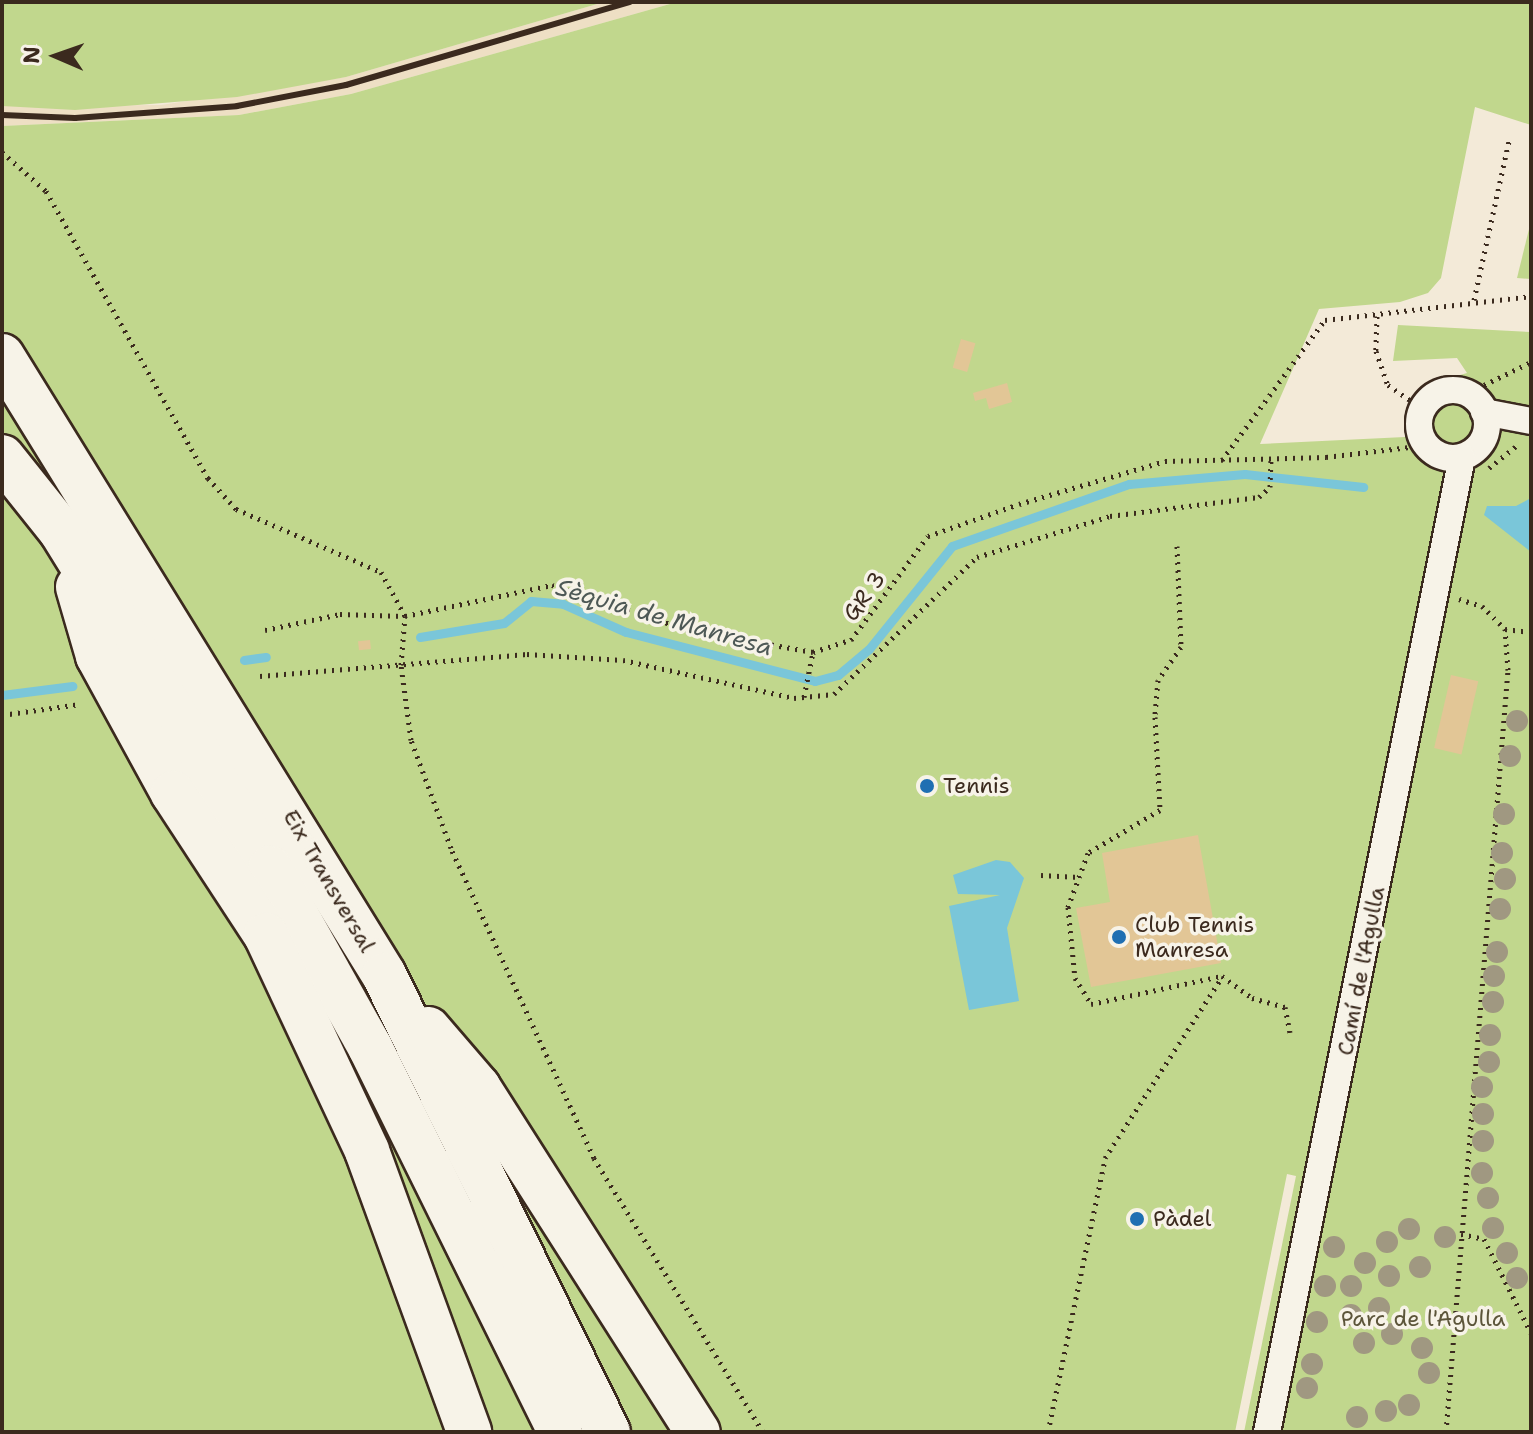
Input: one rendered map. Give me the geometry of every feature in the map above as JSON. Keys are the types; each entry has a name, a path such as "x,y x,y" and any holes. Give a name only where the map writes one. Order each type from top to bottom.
{"highway":[{"name":"Eix Transversal","path":"2,356 384,975 608,1432"},
{"name":"Eix Transversal","path":"2,457 61,531 270,868 370,1047 560,1432"},
{"path":"61,531 98,656 173,793 266,935 367,1151 469,1432"},
{"path":"384,975 478,1087 698,1432"}],"street":[{"path":"1480,414 1443,453 1423,409 1444,392 1480,414 1531,422"},
{"name":"Camí de l'Agulla","path":"1267,1432 1437,593 1447,509 1443,453"}],"path":[{"path":"1474,300 1509,141"},
{"path":"2,152 46,191 226,499 236,509 361,559 381,572 405,616 401,665 411,740 451,848 594,1158 763,1432"},
{"path":"1222,460 1325,320 1377,316 1474,300 1531,296"},
{"path":"1377,316 1376,351 1388,385 1423,409"},
{"path":"1480,414 1531,362"},
{"name":"GR 3","path":"265,630 340,614 405,616 552,585 685,629 813,652 851,640 928,536 1165,461 1443,453"},
{"path":"260,676 527,654 623,660 735,689 804,697 846,685 977,557 1110,516 1259,497 1270,487 1271,458"},
{"path":"1177,546 1181,647 1158,680 1156,704 1160,810 1145,824 1106,835 1088,853 1079,877 1067,932 1075,978 1091,1004 1222,976 1252,998 1285,1007 1290,1033"},
{"path":"1457,598 1482,606 1505,629 1531,632"},
{"path":"1446,1432 1508,670 1505,629"},
{"path":"804,697 813,652"},
{"path":"2,715 80,704"},
{"path":"1041,875 1079,877"},
{"path":"1048,1432 1105,1158 1222,976"},
{"path":"1461,1234 1484,1239 1531,1333"}],"shaded area":[{"path":"604,2 677,2 351,94 239,115 2,126 2,106 161,105 346,77"}],"green space":[{"path":"2,2 604,2 346,77 237,97 75,110 2,106"},
{"name":"Parc de l'Agulla","path":"677,2 1531,2 1531,125 1475,107 1441,278 1428,293 1400,302 1319,309 1260,444 1405,437 1425,385 1467,373 1457,358 1393,361 1398,325 1531,332 1531,1432 1244,1432 1296,1176 1287,1174 1235,1432 2,1432 2,126 239,115 351,94"},
{"path":"1531,221 1531,279 1517,278"}],"water":[{"path":"1531,498 1531,552 1484,515 1487,506 1516,506"},
{"path":"996,860 1010,862 1024,878 1007,928 1019,1001 969,1010 949,906 1000,895 958,894 953,875"}],"building":[{"path":"961,339 975,343 967,372 953,368"},
{"path":"1007,383 1012,402 989,409 986,398 975,401 973,393"},
{"path":"370,640 371,649 359,650 358,641"},
{"path":"1451,675 1478,681 1461,754 1434,748"},
{"path":"1198,835 1221,963 1091,987 1076,908 1110,902 1102,853"}],"waterway":[{"name":"Sèquia de Manresa","path":"420,637 504,623 531,601 563,604 626,632 815,681 838,675 869,649 952,546 1129,484 1245,474 1363,487"},
{"name":"Sèquia de Manresa","path":"244,660 266,657"},
{"name":"Sèquia de Manresa","path":"2,695 72,686"}],"railway":[{"path":"2,115 75,118 237,106 346,85 630,2"}],"place":[{"name":"Tennis","path":"927,786"},
{"name":"Club Tennis Manresa","path":"1119,937"},
{"name":"Pàdel","path":"1137,1219"}]}
